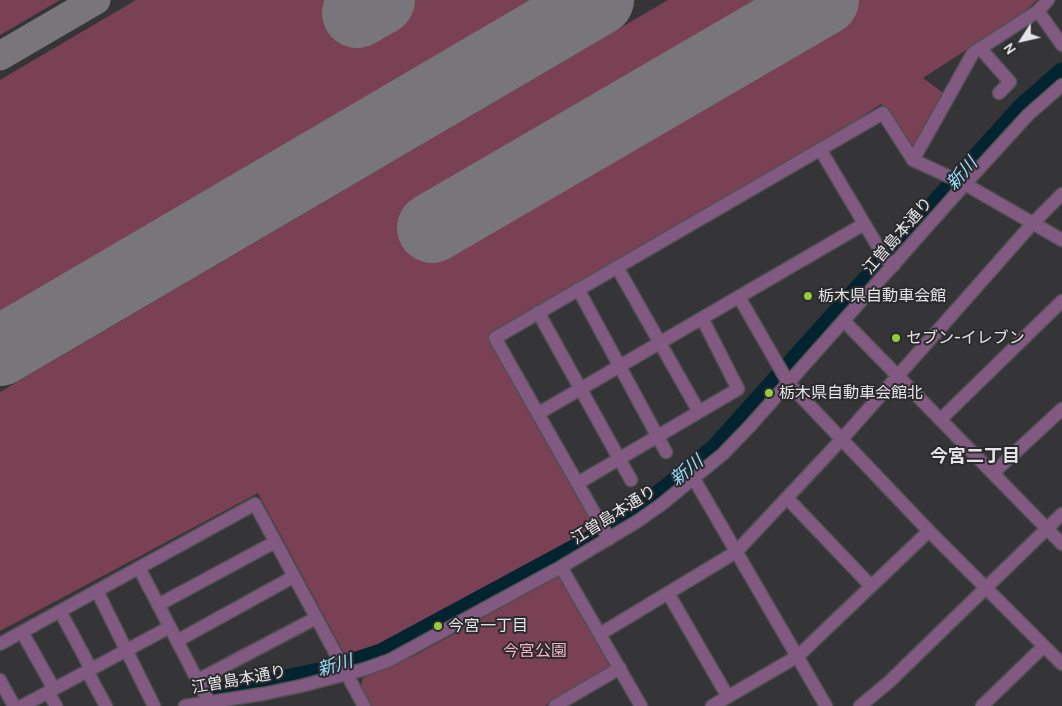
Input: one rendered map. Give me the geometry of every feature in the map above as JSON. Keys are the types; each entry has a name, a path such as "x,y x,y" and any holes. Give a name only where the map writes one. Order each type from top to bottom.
{"street":[{"path":"913,160 973,53 1038,11 1048,0"},
{"path":"1038,11 1062,45"},
{"path":"980,48 1010,82 998,93"},
{"name":"江曽島本通り","path":"185,706 210,704 263,694 346,674 401,654 561,567 638,522 723,454 789,384 964,184 1028,115 1062,85"},
{"path":"608,539 539,413 495,338 883,112 913,160 964,184 1062,240"},
{"path":"820,149 884,257 894,265"},
{"path":"600,634 736,552 842,439 897,374 1033,223 1062,194"},
{"path":"539,413 864,224"},
{"path":"617,267 698,412"},
{"path":"578,289 666,452"},
{"path":"739,297 789,384 929,531 1062,664"},
{"path":"941,420 1062,301"},
{"path":"538,312 632,480"},
{"path":"578,483 738,389 702,318"},
{"path":"844,321 1062,544"},
{"path":"993,473 1062,409"},
{"path":"694,479 826,706"},
{"path":"787,498 871,586"},
{"path":"0,644 255,504 364,706"},
{"path":"860,706 889,682 1062,514"},
{"path":"712,706 798,656 929,531"},
{"path":"158,605 275,542"},
{"path":"561,567 642,706"},
{"path":"139,568 210,704"},
{"path":"177,641 294,576"},
{"path":"97,591 154,706"},
{"path":"668,594 728,697"},
{"path":"60,611 106,706"},
{"path":"198,680 316,618"},
{"path":"22,706 170,627"},
{"path":"22,632 51,690 56,706"},
{"path":"982,706 1044,646"},
{"path":"555,706 620,668"},
{"path":"0,680 14,706"},
{"path":"263,694 270,706"}],"green space":[{"path":"0,0 60,0 0,35"},
{"path":"136,0 531,0 0,311 0,80"},
{"path":"668,0 1037,0 1023,13 923,78 945,94 911,151 881,104 826,140 488,334 597,523 596,531 360,656 350,656 344,653 258,493 0,631 0,392"},
{"name":"今宮公園","path":"559,576 611,662 609,669 545,706 370,706 360,689 363,678 414,656"}],"waterway":[{"name":"新川","path":"205,706 207,695 329,670 381,653 594,538 659,494 714,449 1020,109 1062,72"}],"taxiway":[{"path":"0,56 96,0"}],"runway":[{"path":"357,13 380,0"},
{"path":"0,351 599,0"},
{"path":"432,228 824,0"}],"place":[{"name":"栃木県自動車会館","path":"808,296"},
{"name":"セブン-イレブン","path":"896,338"},
{"name":"栃木県自動車会館北","path":"769,393"},
{"name":"今宮一丁目","path":"438,626"}],"district":[{"name":"今宮二丁目","path":"975,457"}]}
